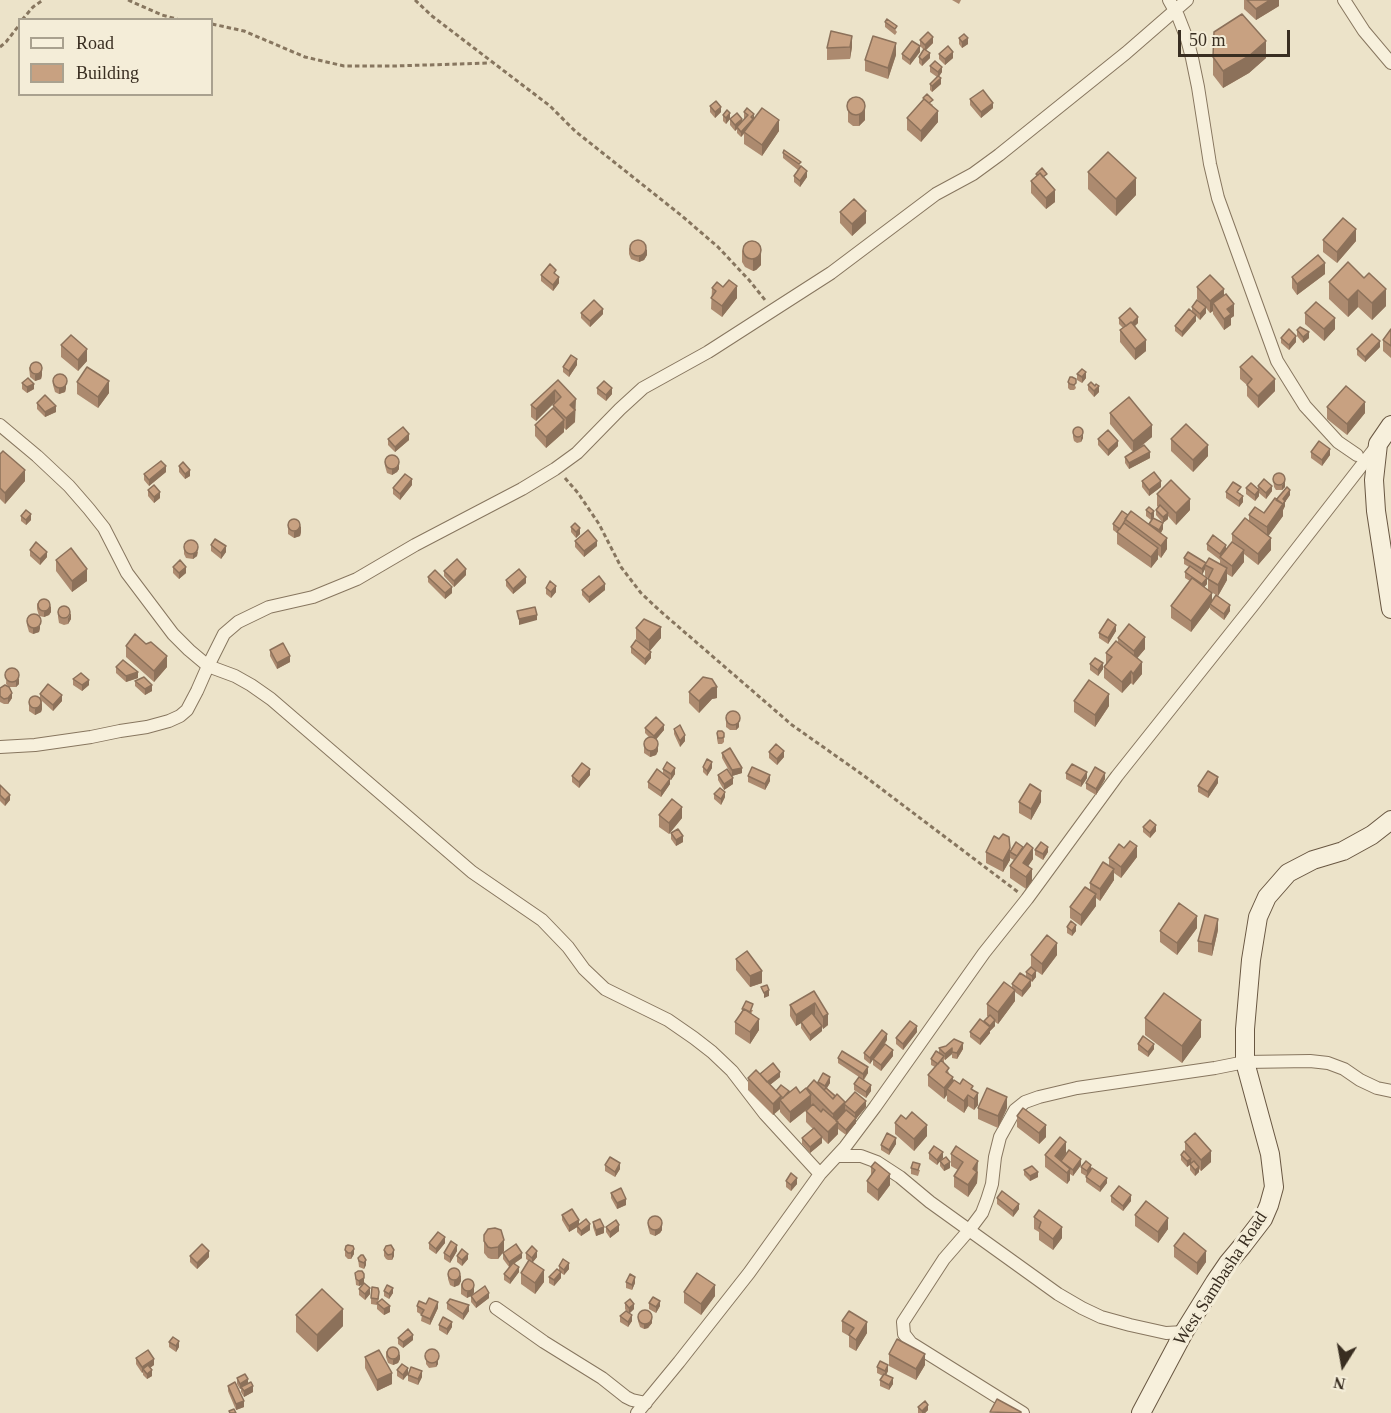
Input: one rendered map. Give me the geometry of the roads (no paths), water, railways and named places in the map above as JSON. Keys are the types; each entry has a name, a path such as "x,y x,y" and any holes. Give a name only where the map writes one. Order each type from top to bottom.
{"street":[{"path":"0,747 80,739 169,722 180,716 187,710 224,634 238,622 269,607 313,597 357,579 555,469 577,453 643,388 708,352 771,312 831,273 936,194 973,174 1126,53 1172,5 1187,0"},
{"path":"1344,0 1364,31 1391,63"},
{"path":"1172,5 1187,39 1192,58 1218,198 1277,361 1305,406 1338,442 1357,455"},
{"path":"0,425 37,456 89,508 104,528 127,573 172,634 208,666 235,676 271,699 472,872 542,920 568,947 584,969 605,989 668,1020 694,1038 732,1071 765,1114 820,1174"},
{"path":"637,1413 749,1273 820,1174 875,1107 984,953 1117,776 1254,604 1391,425"},
{"path":"1378,444 1374,480 1376,511 1391,609"},
{"name":"West Sambasha Road","path":"1141,1413 1184,1332 1228,1263 1263,1219 1274,1187 1270,1154 1245,1062 1245,1029 1251,960 1258,917 1268,897 1288,873 1313,860 1343,851 1372,835 1391,820"},
{"path":"1023,1413 910,1343 904,1334 903,1322 944,1258 982,1213 987,1200 1000,1137 1015,1110 1024,1102 1077,1088 1245,1062 1328,1063 1344,1069 1377,1088 1391,1091"},
{"path":"837,1156 861,1156 877,1162 1058,1294 1082,1308 1101,1317 1131,1325 1166,1333 1184,1332"},
{"path":"496,1308 544,1342 602,1378 626,1397 646,1403"}]}
